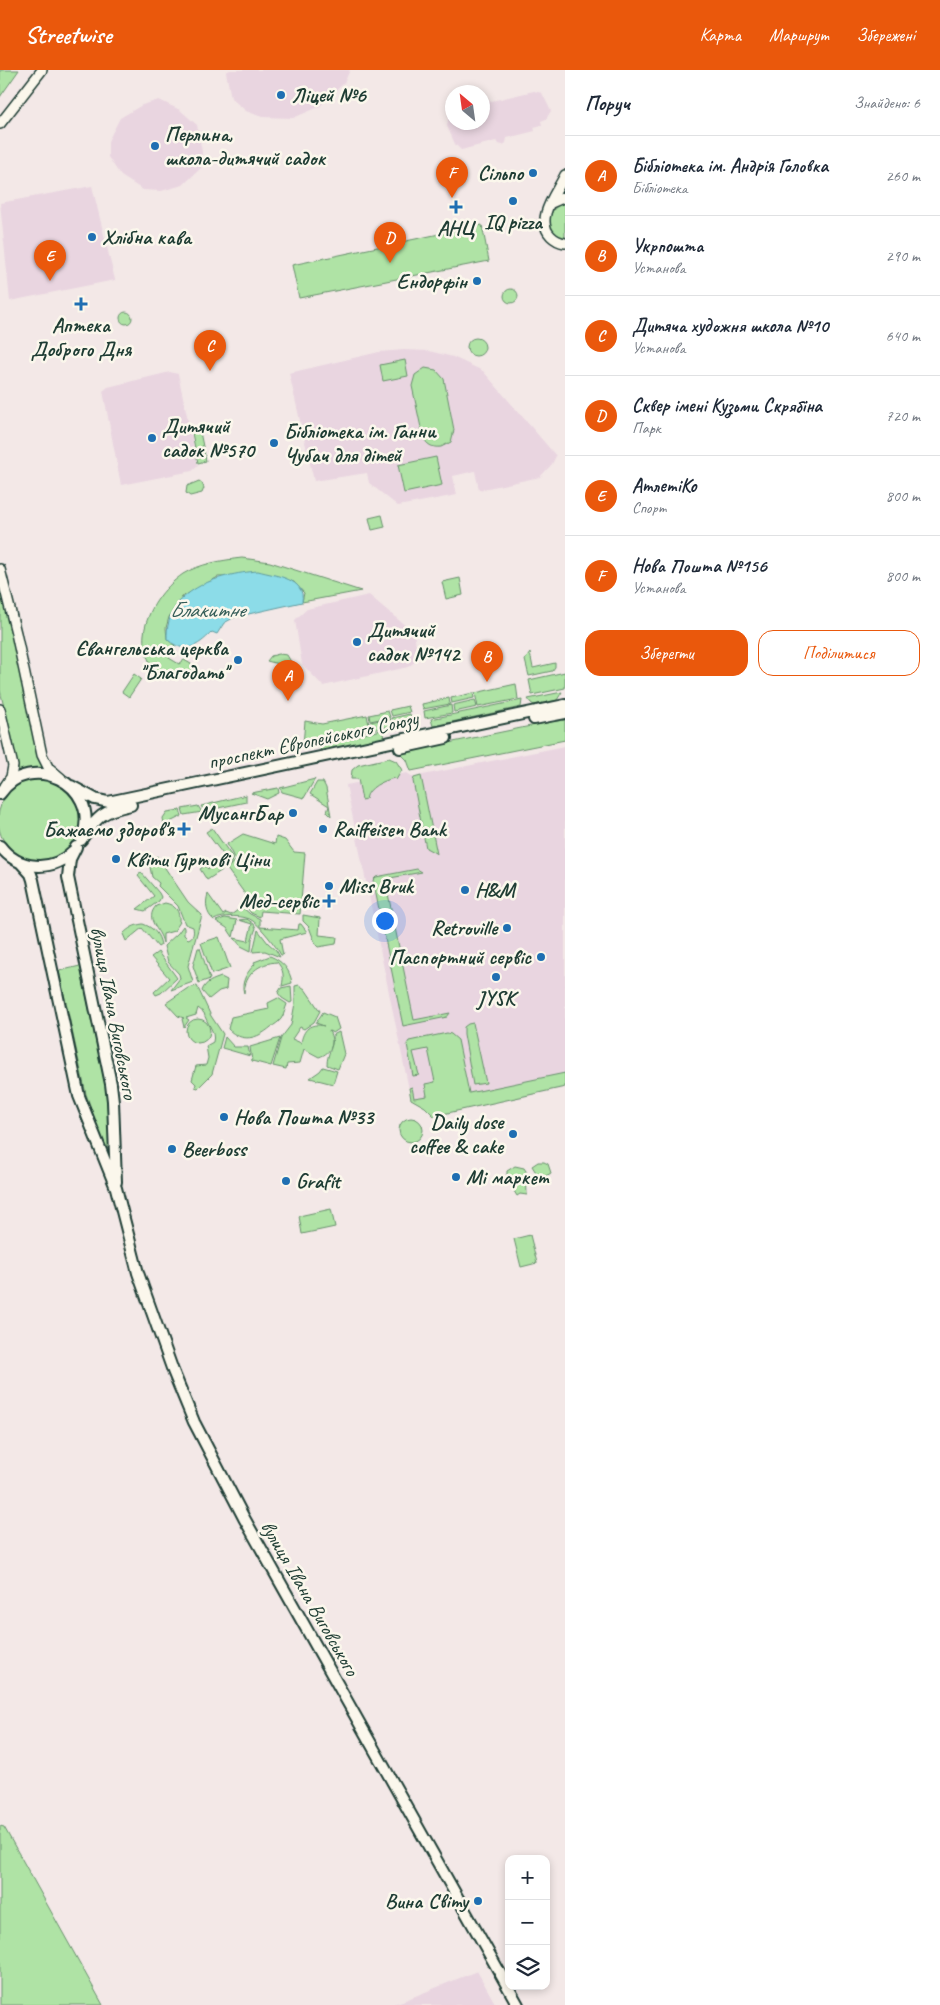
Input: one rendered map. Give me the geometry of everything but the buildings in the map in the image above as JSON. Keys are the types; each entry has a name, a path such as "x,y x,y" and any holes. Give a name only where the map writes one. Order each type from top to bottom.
{"main road":[{"name":"проспект Європейського Союзу","path":"1,793 8,785 25,775 45,774 67,783 95,799 108,802 565,705"},
{"name":"проспект Європейського Союзу","path":"79,843 96,819 108,810 565,712"},
{"path":"2,850 21,863 39,866 56,863 64,859 79,843 84,830 85,811 82,802 67,783"},
{"name":"вулиця Івана Виговського","path":"79,843 70,859 68,877 112,1093 116,1188"},
{"name":"вулиця Івана Виговського","path":"21,863 31,874 33,880 79,1096 116,1188 138,1273 173,1371 194,1422 248,1526 518,2005"}],"street":[{"path":"0,124 42,70"},
{"path":"565,175 549,205 544,219 545,226 554,239 565,243"},
{"path":"549,205 565,196"},
{"path":"0,570 16,632 42,755 48,767 67,783"},
{"path":"0,709 13,766 11,776 1,793"}],"shaded area":[{"name":"Ліцей №6","path":"230,70 350,70 344,83 319,107 293,118 262,117 246,111 231,98 226,72"},
{"path":"534,91 542,93 551,111 546,119 541,121 542,125 534,127 535,131 507,138 506,143 503,145 498,144 496,141 461,150 455,144 449,130 490,130 490,101"},
{"name":"Перлина, школа-дитячий садок","path":"159,100 180,110 197,125 202,152 201,168 183,185 161,191 143,190 121,176 108,157 108,141 120,118 142,105"},
{"path":"92,186 115,280 10,301 0,203"},
{"path":"429,351 453,357 483,371 556,456 552,464 540,477 479,490 475,471 453,476 457,495 398,506 369,483 367,473 314,481 289,373 379,352"},
{"name":"Дитячий садок №570","path":"170,372 178,374 198,466 192,471 121,485 103,391 108,387"},
{"name":"Дитячий садок №142","path":"369,595 414,633 418,657 416,661 408,667 323,686 302,664 295,620 307,609"},
{"path":"565,746 565,1088 434,1116 425,1107 411,1099 346,785 407,773 413,777"},
{"path":"477,1971 496,2005 391,2005 408,1999"}],"green space":[{"path":"0,70 19,70 0,97"},
{"path":"565,202 565,238 553,231 550,226 550,220 554,209"},
{"path":"482,225 489,261 299,298 292,265"},
{"path":"511,289 516,291 518,296 516,301 511,303 506,301 504,296 506,291"},
{"path":"124,312 128,312 132,318 128,324 124,324 120,320 120,316"},
{"path":"472,338 480,338 485,343 483,354 472,356 467,351 467,343"},
{"path":"405,360 408,376 383,381 380,365"},
{"path":"425,368 436,370 444,379 454,430 451,442 441,447 430,445 423,437 412,386 415,375"},
{"path":"200,432 206,461 198,463 192,433"},
{"path":"436,457 442,485 404,493 398,465"},
{"path":"199,481 204,488 202,493 190,496 186,493 187,486"},
{"path":"382,515 385,527 372,530 369,518"},
{"path":"242,558 270,562 361,591 302,602 304,593 294,582 276,576 218,577 182,597 169,617 166,628 167,639 175,646 169,658 179,664 184,660 191,664 193,671 180,677 172,678 165,677 159,673 150,662 144,641 146,625 157,600 169,586 189,571 211,563"},
{"path":"460,578 463,595 446,599 442,582"},
{"path":"0,579 43,768 30,768 19,772 0,690"},
{"path":"530,653 533,668 555,663 555,667 552,671 529,676 525,660"},
{"path":"287,655 291,662 282,665 267,661 271,656"},
{"path":"565,672 565,688 532,695 529,680"},
{"path":"134,674 141,679 129,697 122,692"},
{"path":"516,684 518,699 478,707 475,693"},
{"path":"562,692 557,700 534,705 528,699"},
{"path":"473,693 474,698 452,703 451,698"},
{"path":"449,698 450,704 423,709 422,704"},
{"path":"475,700 477,707 454,712 453,705"},
{"path":"522,700 521,707 433,726 431,719"},
{"path":"451,705 452,713 425,718 424,711"},
{"path":"408,706 410,712 392,716 390,710"},
{"path":"388,711 390,717 370,721 369,715"},
{"path":"410,714 412,721 393,725 392,718"},
{"path":"367,715 370,730 303,745 305,721 322,724"},
{"path":"390,718 392,726 372,730 370,722"},
{"path":"565,720 565,740 411,771 407,760 400,753 555,721"},
{"path":"382,730 384,738 322,751 318,747 319,744"},
{"path":"389,758 396,761 402,770 396,780 394,778 377,785 370,791 366,799 362,800 358,779 351,779 352,770 358,765"},
{"path":"421,776 437,854 426,848 413,781 414,778"},
{"path":"39,779 55,782 68,791 77,804 80,820 77,836 68,849 55,858 39,861 23,858 10,849 1,836 -2,820 1,804 10,791 23,782"},
{"path":"315,779 304,798 282,792 280,788"},
{"path":"317,782 323,782 326,788 331,816 327,812 329,806 310,794"},
{"path":"278,788 279,793 267,799 251,793"},
{"path":"246,795 246,802 204,811 201,806"},
{"path":"198,806 202,812 184,815 182,809"},
{"path":"180,810 182,816 164,825 163,818 167,812"},
{"path":"212,828 233,858 230,865 207,880 200,869 205,866 208,869 225,857 206,832"},
{"path":"243,834 275,844 276,837 285,840 294,852 305,853 300,914 261,911 260,917 251,913 245,905 250,901 227,869 235,860 227,844"},
{"path":"157,856 188,902 202,915 188,966 193,982 171,990 180,978 179,974 168,962 164,946 183,926 184,935 188,939 190,938 193,933 193,927 185,924 178,906 158,886 159,883 152,877 149,862"},
{"path":"417,869 422,872 385,879 414,1020 450,1013 447,1017 403,1026 373,880 376,877"},
{"path":"141,872 161,897 159,901 145,911 137,909 154,896 138,876"},
{"path":"208,894 223,915 226,913 231,915 242,907 260,919 260,927 298,930 299,924 301,924 307,932 280,939 283,955 281,955 264,932 250,919 234,916 214,920 209,915 207,908"},
{"path":"165,903 172,905 176,909 180,922 174,931 163,934 163,943 152,920 152,916 156,906"},
{"path":"303,915 320,918 319,935 337,937 336,944 318,947 309,927 303,921"},
{"path":"225,918 237,920 233,937 227,928 216,921"},
{"path":"247,919 254,924 256,928 252,939 251,951 241,946 234,938 248,941 252,924 239,920"},
{"path":"143,924 155,932 161,945 158,947 142,928 126,941 123,934 127,930"},
{"path":"258,930 280,957 265,951 253,952"},
{"path":"219,937 230,968 212,974 201,943"},
{"path":"198,948 200,948 210,979 199,983 193,966"},
{"path":"158,952 177,978 161,993 156,995 154,992 169,978 151,957"},
{"path":"270,956 285,966 292,983 282,986 283,976 281,968 277,962 270,963 259,967 250,975 244,993 244,981 247,973 255,964 254,962"},
{"path":"80,966 106,1089 110,1146 105,1148 86,1094 59,971"},
{"path":"221,977 227,980 226,989 219,991 209,999 202,991 203,988 205,985"},
{"path":"299,985 305,989 320,1011 314,1022 304,1029 300,1027 292,1039 301,1043 303,1034 308,1028 315,1025 324,1026 316,1023 323,1012 335,1017 339,1029 333,1033 329,1031 332,1043 327,1053 319,1057 304,1049 300,1063 287,1064 286,1069 273,1066 281,1038 291,1025 295,1003 295,986"},
{"path":"197,986 211,1016 223,1034 212,1074 198,1088 195,1087 196,1084 192,1080 196,1066 206,1065 208,1058 206,1046 213,1042 212,1031 204,1013 198,1008 196,1015 186,1018 189,1020 184,1027 182,1019 184,1018 178,1016 166,1003 188,988"},
{"path":"291,986 292,1002 290,1003 278,993 281,988"},
{"path":"278,998 287,1004 284,1014 279,1021 266,1031 255,1037 244,1038 228,1029 231,1017 269,1009 268,1003"},
{"path":"198,1019 207,1022 210,1031 207,1040 198,1043 189,1040 186,1031 189,1022"},
{"path":"473,1023 486,1083 473,1085 464,1027"},
{"path":"339,1032 344,1054 338,1069 327,1065 333,1035"},
{"path":"447,1033 458,1040 469,1093 565,1073 565,1087 434,1116 425,1107 411,1099 409,1088 412,1087 414,1098 427,1096 425,1084 435,1082 428,1049 413,1052 419,1075 413,1076 407,1044 409,1041"},
{"path":"225,1037 234,1047 248,1047 250,1056 222,1048"},
{"path":"280,1038 271,1066 252,1061 250,1047"},
{"path":"323,1067 337,1071 333,1084 310,1078"},
{"path":"411,1118 419,1122 423,1130 419,1138 411,1142 403,1138 399,1130 403,1122"},
{"path":"538,1162 548,1164 551,1173 546,1176 537,1174 532,1166"},
{"path":"515,1166 524,1168 526,1171 527,1195 520,1194 517,1196 514,1191 515,1185 507,1179 507,1171"},
{"path":"331,1209 335,1227 302,1234 299,1216"},
{"path":"530,1235 537,1263 521,1267 514,1239"},
{"path":"0,1826 4,1827 103,2005 0,2005"}],"water":[{"name":"Блакитне","path":"258,571 288,579 295,583 302,594 302,602 235,617 224,623 217,634 212,632 201,642 191,647 180,647 167,639 169,622 175,608 184,597 211,581 227,576"}],"place":[{"name":"Ліцей №6","path":"281,95"},
{"name":"Перлина, школа-дитячий садок","path":"155,146"},
{"name":"Сільпо","path":"533,173"},
{"name":"Нова Пошта №156","path":"452,198"},
{"name":"IQ pizza","path":"513,201"},
{"name":"АНЦ","path":"456,207"},
{"name":"Хлібна кава","path":"92,237"},
{"name":"Сквер імені Кузьми Скрябіна","path":"390,263"},
{"name":"АтлетіКо","path":"50,281"},
{"name":"Ендорфін","path":"477,281"},
{"name":"Аптека Доброго Дня","path":"81,304"},
{"name":"Дитяча художня школа №10","path":"210,371"},
{"name":"Дитячий садок №570","path":"152,438"},
{"name":"Бібліотека ім. Ганни Чубач для дітей","path":"274,443"},
{"name":"Дитячий садок №142","path":"357,642"},
{"name":"Євангельська церква ''Благодать''","path":"238,660"},
{"name":"Укрпошта","path":"487,682"},
{"name":"Бібліотека ім. Андрія Головка","path":"288,701"},
{"name":"МусангБар","path":"293,813"},
{"name":"Бажаємо здоров'я","path":"184,829"},
{"name":"Raiffeisen Bank","path":"323,829"},
{"name":"Квіти Гуртові Ціни","path":"116,859"},
{"name":"Miss Bruk","path":"329,886"},
{"name":"H&M","path":"465,890"},
{"name":"Мед-сервіс","path":"329,901"},
{"name":"Retroville","path":"507,928"},
{"name":"Паспортний сервіс","path":"541,957"},
{"name":"JYSK","path":"496,977"},
{"name":"Нова Пошта №33","path":"224,1117"},
{"name":"Daily dose coffee & cake","path":"513,1134"},
{"name":"Beerboss","path":"172,1149"},
{"name":"Mi маркет","path":"456,1177"},
{"name":"Grafit","path":"286,1181"},
{"name":"Вина Світу","path":"478,1901"}]}
